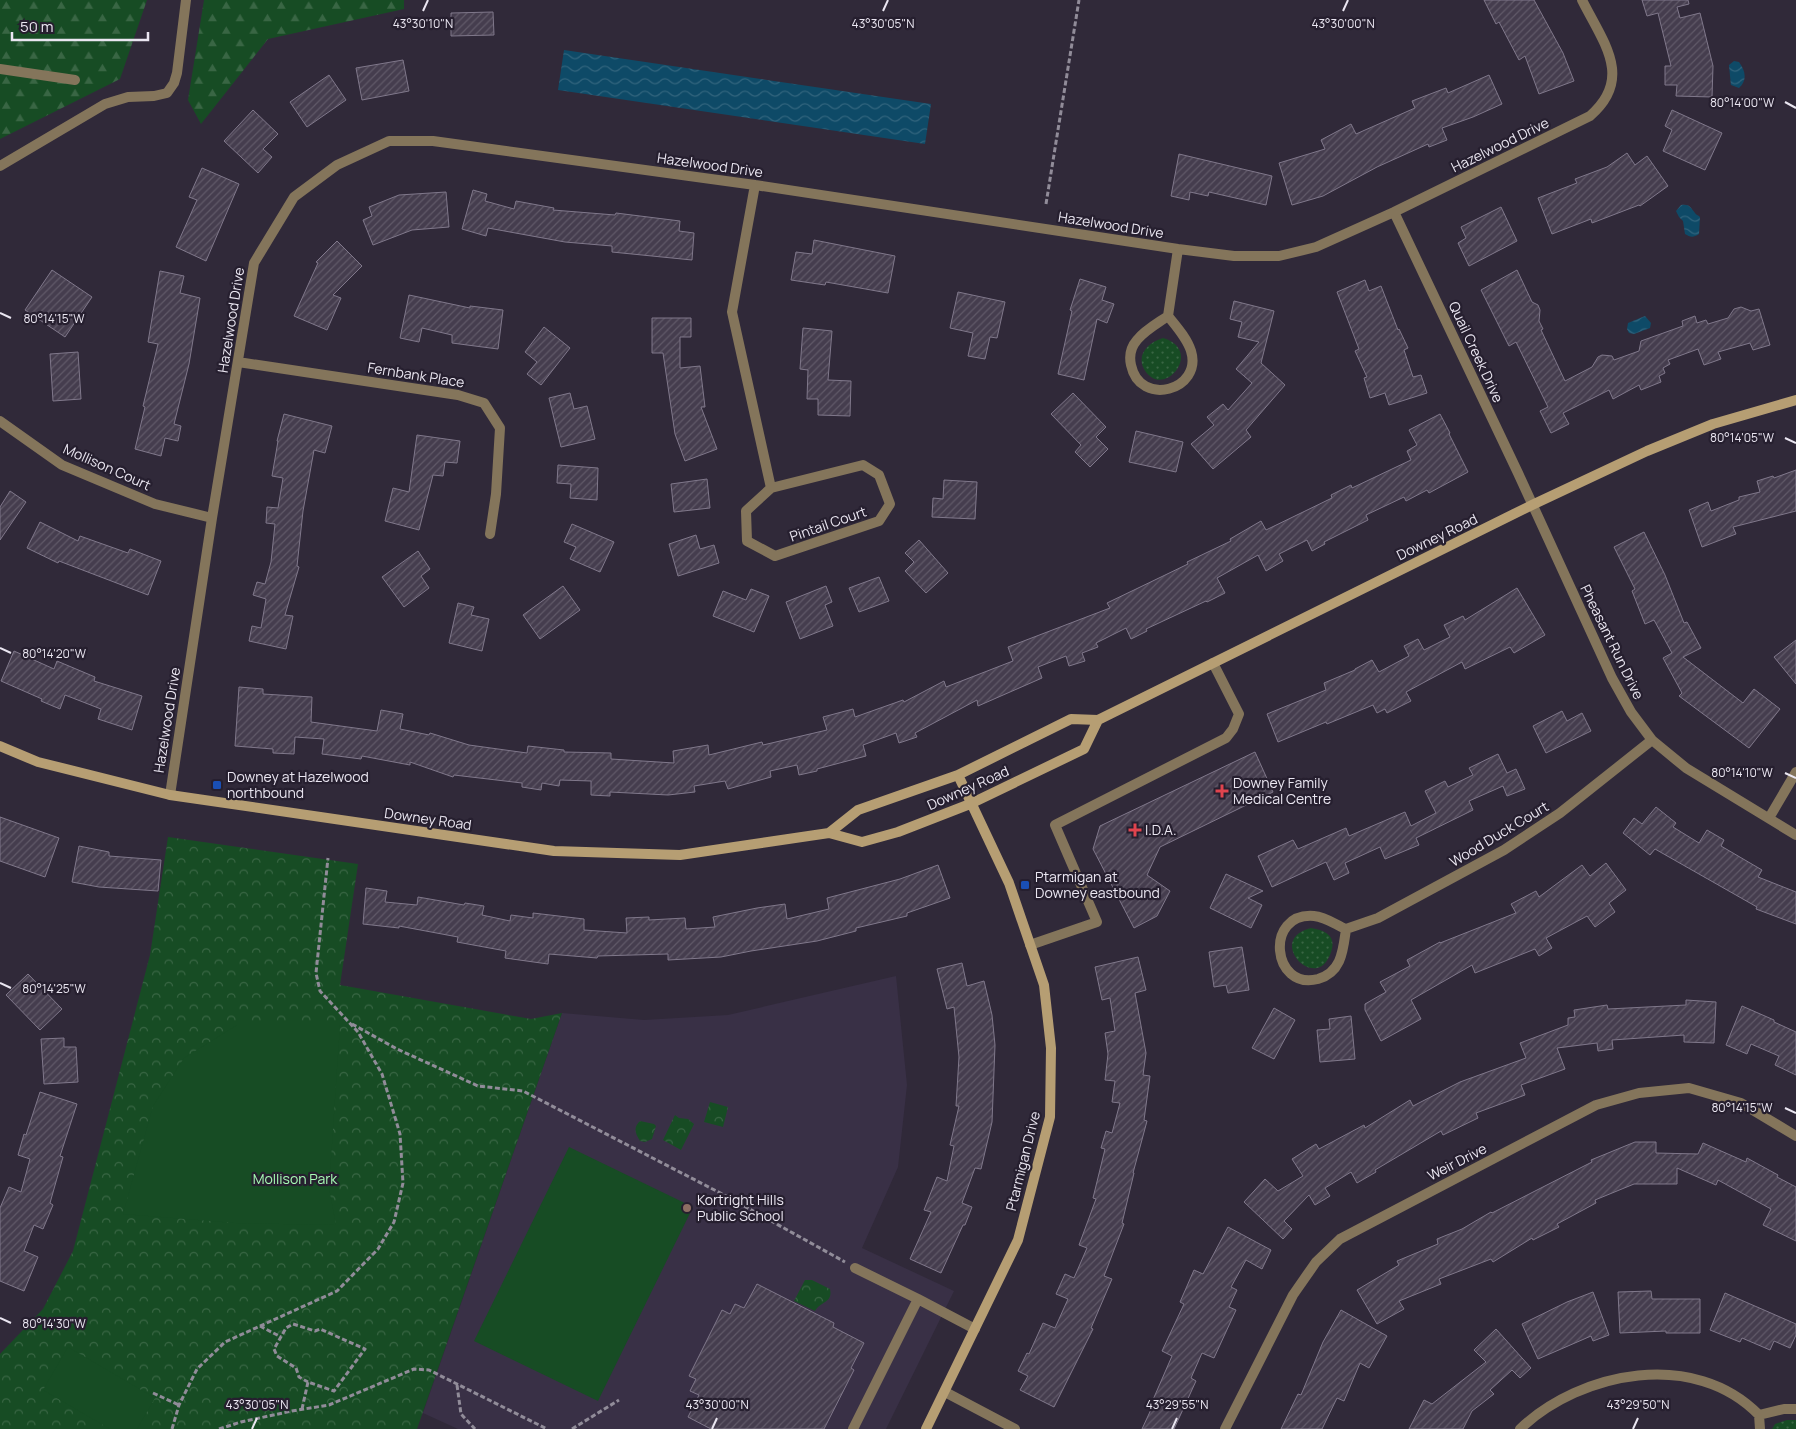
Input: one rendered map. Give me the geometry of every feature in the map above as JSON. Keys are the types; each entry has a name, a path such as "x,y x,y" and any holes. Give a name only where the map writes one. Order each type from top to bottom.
{"main road":[{"name":"Downey Road","path":"830,833 858,810 958,775 1071,719 1098,720 1532,505 1647,451 1713,424 1796,400"},
{"name":"Downey Road","path":"0,746 38,762 170,796 554,851 680,855 830,833 862,842 898,832 970,804 1084,749 1098,720"},
{"name":"Ptarmigan Drive","path":"926,1429 1018,1240 1050,1116 1051,1048 1044,985 1009,884 958,775"}],"street":[{"path":"0,166 105,104 128,97 154,96 167,93 174,83 177,73 186,0"},
{"name":"Hazelwood Drive","path":"170,796 212,518 254,263 294,197 337,165 389,141 433,141 755,185 1178,249 1234,256 1279,256 1316,247 1394,212 1590,116 1601,106 1610,92 1613,76 1611,60 1582,0"},
{"path":"0,69 75,80"},
{"path":"755,185 732,312 771,488"},
{"name":"Quail Creek Drive","path":"1394,212 1532,505"},
{"path":"1168,316 1140,336 1132,350 1130,360 1132,371 1138,380 1146,387 1156,390 1176,387 1190,373 1192,363 1189,344 1168,316 1178,249"},
{"name":"Fernbank Place","path":"238,362 458,395 484,403 500,428 496,494 490,534"},
{"name":"Mollison Court","path":"0,421 62,465 155,504 212,518"},
{"name":"Pintail Court","path":"863,465 879,475 890,504 879,521 775,556 747,541 746,511 771,488 863,465"},
{"name":"Pheasant Run Drive","path":"1532,505 1612,678 1631,712 1652,740 1686,768 1796,835"},
{"path":"1030,945 1097,922 1055,825 1226,738 1233,729 1239,714 1213,663"},
{"name":"Wood Duck Court","path":"1346,930 1378,918 1504,850 1560,813 1652,740"},
{"path":"1769,818 1796,772"},
{"path":"1306,916 1316,916 1346,930 1343,953 1339,962 1333,971 1325,977 1310,980 1296,976 1282,962 1279,952 1283,933 1297,919 1306,916"},
{"name":"Weir Drive","path":"1225,1429 1293,1295 1316,1262 1340,1239 1596,1105 1638,1094 1689,1088 1741,1103 1796,1136"},
{"path":"856,1268 975,1329"},
{"path":"853,1429 918,1299"},
{"path":"1520,1429 1550,1406 1577,1392 1606,1381 1645,1375 1669,1375 1712,1385 1741,1400 1759,1415 1760,1429"},
{"path":"945,1392 1016,1429"},
{"path":"1759,1415 1784,1409 1796,1409"}],"path":[{"path":"1046,204 1079,0"},
{"path":"172,1429 179,1405 197,1368 225,1342 337,1291 378,1249 394,1222 403,1183 400,1134 382,1074 358,1032 320,991 316,973 328,858"},
{"path":"347,1021 396,1049 478,1086 523,1090 728,1197 856,1268"},
{"path":"293,1324 315,1331 320,1329 365,1349 334,1391 308,1382 298,1377 296,1368 277,1356 274,1349 286,1328 293,1324"},
{"path":"260,1326 281,1336"},
{"path":"219,1429 241,1422 329,1405 414,1369 429,1370 548,1429"},
{"path":"302,1409 308,1382"},
{"path":"457,1384 461,1414 475,1429"},
{"path":"153,1393 179,1405"},
{"path":"572,1429 619,1400"}],"shaded area":[{"name":"Kortright Hills Public School","path":"896,976 907,1085 898,1167 862,1248 954,1291 886,1429 458,1429 423,1413 562,1013 644,1020 728,1015"}],"green space":[{"path":"0,0 147,0 120,79 0,139"},
{"path":"204,0 404,0 404,9 268,39 201,124 188,100"},
{"path":"1163,338 1175,344 1180,353 1180,362 1176,370 1169,377 1161,380 1152,378 1144,369 1142,358 1145,349 1153,342"},
{"name":"Mollison Park","path":"168,837 358,864 340,985 531,1019 562,1013 417,1429 0,1429 0,1354 43,1309 73,1251 150,955"},
{"path":"1311,928 1327,933 1333,945 1329,957 1322,966 1313,968 1304,966 1297,959 1293,951 1293,942 1298,934"},
{"path":"237,1025 340,1025 329,1188 336,1225 235,1223 123,1214 153,1106 184,1058"},
{"path":"710,1102 728,1107 723,1127 704,1122"},
{"path":"675,1115 679,1118 688,1119 694,1124 681,1150 663,1140"},
{"path":"640,1121 656,1126 652,1139 645,1142 640,1141 636,1126"},
{"path":"569,1147 693,1207 598,1401 474,1341"},
{"path":"805,1280 812,1280 830,1289 830,1297 815,1311 794,1301"},
{"path":"68,1347 155,1398 137,1429 110,1429 43,1390"},
{"path":"1787,1420 1796,1420 1796,1429 1772,1429 1775,1424"}],"water":[{"path":"564,50 931,104 925,144 558,90"},
{"path":"1734,61 1739,62 1744,72 1744,82 1739,88 1731,85 1729,65"},
{"path":"1681,205 1690,206 1700,217 1699,234 1692,237 1685,234 1683,221 1676,211"},
{"path":"1645,316 1651,323 1650,328 1634,334 1629,333 1627,329 1628,323"}],"building":[{"path":"1484,0 1534,0 1563,53 1574,81 1539,94 1525,56 1519,60 1499,22 1496,24"},
{"path":"1642,0 1688,0 1689,4 1677,7 1680,18 1700,13 1713,66 1712,97 1676,96 1677,85 1665,85 1665,66 1671,66 1658,13 1647,16"},
{"path":"493,12 494,35 451,36 451,13"},
{"path":"403,60 409,91 362,100 356,68"},
{"path":"329,75 346,100 307,127 290,102"},
{"path":"1489,75 1502,104 1442,128 1447,140 1429,147 1428,144 1377,167 1323,196 1292,205 1279,163 1325,149 1321,140 1351,124 1356,134 1415,108 1412,101 1446,88 1448,93"},
{"path":"253,110 278,134 263,149 272,157 258,173 224,141"},
{"path":"1672,110 1722,133 1705,170 1663,151 1672,130 1665,126"},
{"path":"1627,153 1635,165 1647,156 1668,186 1640,206 1592,223 1591,219 1552,234 1538,198 1577,183 1575,179 1607,167"},
{"path":"1179,154 1272,176 1266,205 1209,192 1208,196 1190,192 1189,200 1171,196"},
{"path":"202,168 239,184 206,261 176,247 197,200 189,197"},
{"path":"473,190 487,194 485,201 514,209 516,201 554,208 553,210 615,215 616,213 680,221 679,231 694,233 692,260 612,252 612,246 565,242 488,228 486,236 462,229"},
{"path":"446,192 449,227 412,230 373,245 363,220 372,216 369,207 399,195"},
{"path":"1501,207 1517,241 1469,266 1458,243 1466,238 1461,227"},
{"path":"814,240 895,256 888,293 826,282 825,285 791,280 796,252 812,254"},
{"path":"337,241 362,266 333,295 341,298 327,330 294,316 318,263 316,262"},
{"path":"52,270 92,297 65,337 25,310"},
{"path":"1517,270 1532,302 1538,305 1540,310 1539,321 1543,329 1541,330 1565,381 1592,367 1598,357 1602,355 1612,356 1614,360 1639,351 1641,341 1683,326 1682,321 1695,316 1697,323 1706,320 1708,324 1728,318 1734,309 1741,307 1751,311 1759,309 1770,345 1753,350 1750,343 1718,352 1721,359 1704,365 1698,349 1668,360 1670,364 1663,368 1665,373 1659,376 1661,382 1641,390 1639,385 1613,399 1609,390 1563,413 1569,424 1551,433 1540,411 1548,407 1516,342 1509,346 1481,290"},
{"path":"160,271 184,276 180,293 200,298 189,364 174,424 181,426 178,441 165,438 161,456 135,449 158,344 148,342"},
{"path":"1080,279 1106,287 1102,300 1114,304 1107,323 1097,319 1084,380 1058,374 1072,311 1070,310"},
{"path":"1365,280 1369,291 1381,286 1398,330 1408,348 1404,350 1413,377 1421,375 1427,393 1389,405 1385,393 1370,398 1364,378 1367,377 1355,351 1359,349 1337,292"},
{"path":"958,292 1005,302 997,338 990,337 985,359 968,356 973,333 950,328"},
{"path":"409,295 470,308 470,306 503,310 498,349 452,343 452,335 422,328 419,342 400,338"},
{"path":"1234,301 1274,311 1261,363 1285,385 1246,430 1251,437 1213,469 1191,444 1214,425 1207,417 1223,404 1228,410 1252,383 1236,369 1259,342 1238,337 1242,322 1230,319"},
{"path":"652,318 691,318 691,337 680,337 680,368 700,366 705,407 701,407 717,449 685,461 675,434 663,353 652,353"},
{"path":"544,327 570,348 541,385 527,374 537,362 525,352"},
{"path":"803,328 832,331 828,380 851,381 850,416 818,415 818,399 807,399 808,370 800,369"},
{"path":"78,352 81,399 53,401 50,354"},
{"path":"570,393 574,409 587,406 595,439 561,447 549,398"},
{"path":"1073,393 1106,427 1096,437 1108,449 1090,467 1075,452 1081,445 1051,414"},
{"path":"284,414 332,426 325,453 314,450 303,511 297,566 299,567 285,615 293,616 286,649 249,641 252,626 261,628 266,599 253,595 257,582 265,584 271,562 275,524 266,523 267,507 278,508 283,478 272,476 277,441"},
{"path":"1440,414 1468,472 1429,493 1427,490 1406,501 1404,497 1366,515 1368,520 1324,542 1325,544 1312,551 1307,540 1279,554 1283,561 1266,571 1258,555 1217,578 1225,593 1207,602 1146,629 1147,631 1131,639 1126,628 1096,643 1098,647 1082,653 1085,661 1069,666 1066,656 1038,667 1042,678 978,706 977,700 915,733 917,737 899,743 896,733 863,745 866,756 817,769 817,771 799,775 797,765 770,771 771,777 728,789 725,781 694,786 695,792 668,795 610,792 610,796 591,795 591,781 560,780 559,786 542,783 541,790 522,787 522,783 454,775 453,777 410,762 410,765 362,756 361,759 322,754 324,739 295,737 294,754 273,753 273,749 235,746 239,687 263,689 263,694 312,697 311,722 377,731 381,710 403,714 400,729 429,735 430,733 469,745 527,753 528,746 564,750 564,752 611,753 611,759 674,763 673,751 708,745 709,755 762,742 763,745 827,730 823,717 853,709 855,717 903,700 904,702 944,681 946,687 1013,661 1008,647 1110,608 1107,603 1188,564 1187,562 1231,541 1230,539 1261,521 1266,530 1332,498 1331,495 1351,485 1352,488 1411,460 1407,451 1417,445 1409,430"},
{"path":"1136,431 1183,442 1176,472 1129,462"},
{"path":"417,435 460,441 457,463 445,462 443,476 433,475 419,530 385,521 393,488 409,492"},
{"path":"558,465 598,468 597,500 570,498 571,484 557,483"},
{"path":"1796,470 1796,511 1733,527 1736,534 1702,547 1689,510 1708,502 1711,511 1739,500 1739,497 1760,492 1757,481 1773,476 1774,478"},
{"path":"707,479 710,508 674,512 671,484"},
{"path":"944,480 977,482 975,519 932,517 933,498 943,499"},
{"path":"10,491 26,502 0,540 0,507"},
{"path":"40,522 78,541 80,536 128,553 130,549 161,561 148,595 59,561 58,563 27,548"},
{"path":"572,524 614,542 600,572 570,559 576,547 564,542"},
{"path":"1644,532 1665,575 1684,623 1687,622 1701,648 1683,657 1743,703 1754,689 1780,709 1749,748 1679,696 1682,693 1663,658 1672,653 1654,620 1645,624 1632,591 1635,589 1614,547"},
{"path":"696,535 700,549 714,545 719,563 678,576 669,544"},
{"path":"919,540 948,573 926,593 905,571 914,562 905,553"},
{"path":"418,551 430,569 421,576 429,588 404,607 382,577"},
{"path":"879,577 889,601 859,612 849,588"},
{"path":"563,586 580,610 540,639 523,615"},
{"path":"826,586 832,602 825,605 833,626 800,639 786,602"},
{"path":"1517,588 1545,635 1514,653 1510,647 1465,669 1462,662 1406,692 1411,701 1387,713 1385,709 1377,713 1373,705 1278,742 1267,714 1326,690 1324,683 1355,670 1372,660 1379,672 1409,656 1404,646 1418,639 1424,650 1450,637 1444,625 1463,616 1465,620"},
{"path":"751,589 769,596 754,632 713,616 723,591 746,600"},
{"path":"458,603 474,607 471,615 489,619 482,651 449,643"},
{"path":"1796,640 1796,684 1774,657"},
{"path":"14,651 54,669 57,661 95,677 94,681 142,696 132,730 98,719 101,709 65,695 60,709 1,681"},
{"path":"1562,711 1567,721 1582,713 1591,731 1546,753 1533,726"},
{"path":"1255,752 1273,792 1160,847 1147,875 1170,891 1157,916 1134,928 1093,849 1100,826"},
{"path":"1498,754 1507,773 1516,769 1525,789 1507,796 1503,786 1469,801 1473,810 1416,838 1419,845 1385,859 1380,847 1345,863 1349,873 1334,880 1326,862 1272,887 1258,856 1293,840 1298,849 1346,828 1349,836 1405,812 1411,826 1436,813 1425,791 1445,781 1448,787 1473,775 1469,768"},
{"path":"1656,807 1676,823 1673,827 1699,843 1707,830 1724,840 1721,846 1762,870 1758,877 1796,892 1796,924 1756,909 1757,907 1655,849 1650,855 1623,833 1634,818 1642,824"},
{"path":"0,817 59,838 45,877 0,861"},
{"path":"79,846 109,852 109,856 161,860 158,891 99,887 72,882"},
{"path":"1606,863 1626,890 1609,903 1615,912 1595,927 1587,916 1546,938 1552,948 1539,956 1535,949 1475,973 1472,965 1411,1000 1421,1019 1381,1041 1365,1010 1365,1004 1386,992 1380,982 1410,966 1407,960 1440,942 1516,913 1511,904 1536,891 1539,897 1582,865 1590,876"},
{"path":"938,865 950,898 907,913 907,916 856,928 856,931 817,941 721,957 668,960 668,954 598,956 597,958 549,954 548,964 505,958 506,951 457,942 458,937 399,926 399,928 363,924 366,888 387,891 385,902 417,905 418,897 464,905 465,903 484,906 482,915 510,921 511,915 533,918 533,913 584,919 584,930 627,933 626,918 649,917 649,920 685,918 686,929 715,927 713,917 757,908 785,904 787,919 829,909 827,898 900,879"},
{"path":"1226,874 1263,891 1248,898 1262,905 1251,928 1210,908"},
{"path":"1242,947 1249,990 1228,993 1226,985 1214,987 1209,952"},
{"path":"1138,957 1146,990 1135,993 1146,1053 1143,1075 1150,1076 1144,1120 1147,1121 1133,1173 1122,1223 1124,1224 1104,1276 1112,1279 1091,1328 1093,1329 1054,1407 1020,1390 1028,1376 1018,1371 1027,1353 1029,1354 1043,1323 1055,1328 1068,1299 1056,1294 1065,1274 1074,1278 1087,1248 1079,1245 1096,1199 1093,1198 1105,1149 1101,1148 1106,1131 1112,1133 1120,1103 1112,1102 1115,1081 1105,1080 1108,1054 1105,1033 1115,1031 1110,998 1102,1000 1095,967"},
{"path":"962,963 967,986 984,981 992,1015 995,1045 992,1122 981,1169 975,1168 962,1203 972,1207 941,1273 910,1259 931,1212 924,1210 937,1177 947,1181 954,1146 950,1145 959,1106 956,1106 959,1057 954,1007 947,1009 937,969"},
{"path":"28,974 62,1009 40,1030 6,995"},
{"path":"1686,1000 1716,1002 1714,1043 1684,1042 1684,1035 1612,1040 1613,1049 1598,1051 1597,1043 1557,1048 1565,1069 1521,1085 1525,1095 1476,1113 1478,1118 1443,1135 1441,1131 1375,1170 1376,1172 1357,1183 1351,1172 1325,1188 1330,1196 1315,1205 1309,1195 1284,1221 1292,1229 1283,1239 1244,1202 1265,1179 1278,1191 1303,1176 1292,1159 1316,1144 1319,1149 1364,1125 1365,1128 1410,1100 1413,1106 1460,1082 1526,1058 1520,1043 1568,1025 1568,1018 1575,1017 1574,1010 1607,1005 1608,1009 1686,1005"},
{"path":"1742,1006 1796,1032 1796,1075 1775,1065 1779,1056 1751,1044 1747,1054 1726,1045"},
{"path":"1274,1008 1295,1020 1274,1059 1252,1048"},
{"path":"1351,1016 1355,1059 1320,1062 1317,1030 1330,1029 1329,1019"},
{"path":"64,1038 64,1047 76,1047 78,1082 44,1084 41,1039"},
{"path":"40,1092 77,1104 60,1156 63,1157 50,1203 53,1205 43,1229 34,1225 24,1251 38,1257 24,1291 0,1281 0,1208 9,1187 21,1192 30,1159 18,1155"},
{"path":"1635,1142 1656,1142 1656,1153 1698,1154 1703,1143 1746,1162 1747,1158 1778,1175 1777,1177 1796,1187 1796,1241 1763,1225 1771,1209 1718,1180 1716,1185 1677,1168 1677,1184 1634,1184 1595,1200 1596,1203 1557,1224 1559,1227 1533,1240 1532,1238 1493,1262 1491,1259 1439,1279 1441,1284 1399,1301 1404,1309 1377,1324 1357,1290 1399,1265 1397,1261 1438,1244 1437,1239 1462,1229 1491,1212 1592,1162 1591,1160"},
{"path":"1228,1227 1271,1250 1262,1269 1246,1260 1231,1287 1237,1290 1229,1307 1236,1310 1214,1358 1202,1353 1191,1378 1196,1381 1174,1429 1142,1429 1172,1356 1162,1351 1184,1304 1180,1302 1194,1270 1203,1274"},
{"path":"757,1284 834,1323 833,1327 864,1343 851,1368 854,1370 824,1429 711,1429 688,1417 699,1395 690,1391 696,1379 689,1376 722,1310 730,1314 735,1304 744,1308"},
{"path":"1651,1291 1652,1299 1700,1299 1700,1333 1666,1333 1666,1331 1620,1333 1618,1292"},
{"path":"1593,1292 1609,1335 1593,1341 1591,1336 1538,1359 1522,1324 1567,1302"},
{"path":"1725,1293 1796,1324 1796,1335 1790,1348 1774,1341 1770,1350 1742,1338 1740,1342 1710,1330"},
{"path":"1341,1310 1387,1336 1369,1368 1360,1363 1344,1401 1337,1398 1322,1429 1281,1429 1298,1394 1301,1395 1323,1342"},
{"path":"1496,1329 1531,1368 1520,1378 1512,1370 1490,1390 1494,1394 1472,1411 1463,1429 1409,1429 1424,1400 1432,1404 1486,1362 1474,1350"}],"place":[{"name":"Downey at Hazelwood northbound","path":"217,785"},
{"name":"Downey Family Medical Centre","path":"1222,791"},
{"name":"I.D.A.","path":"1135,830"},
{"name":"Ptarmigan at Downey eastbound","path":"1025,885"},
{"name":"Kortright Hills Public School","path":"687,1208"}]}
